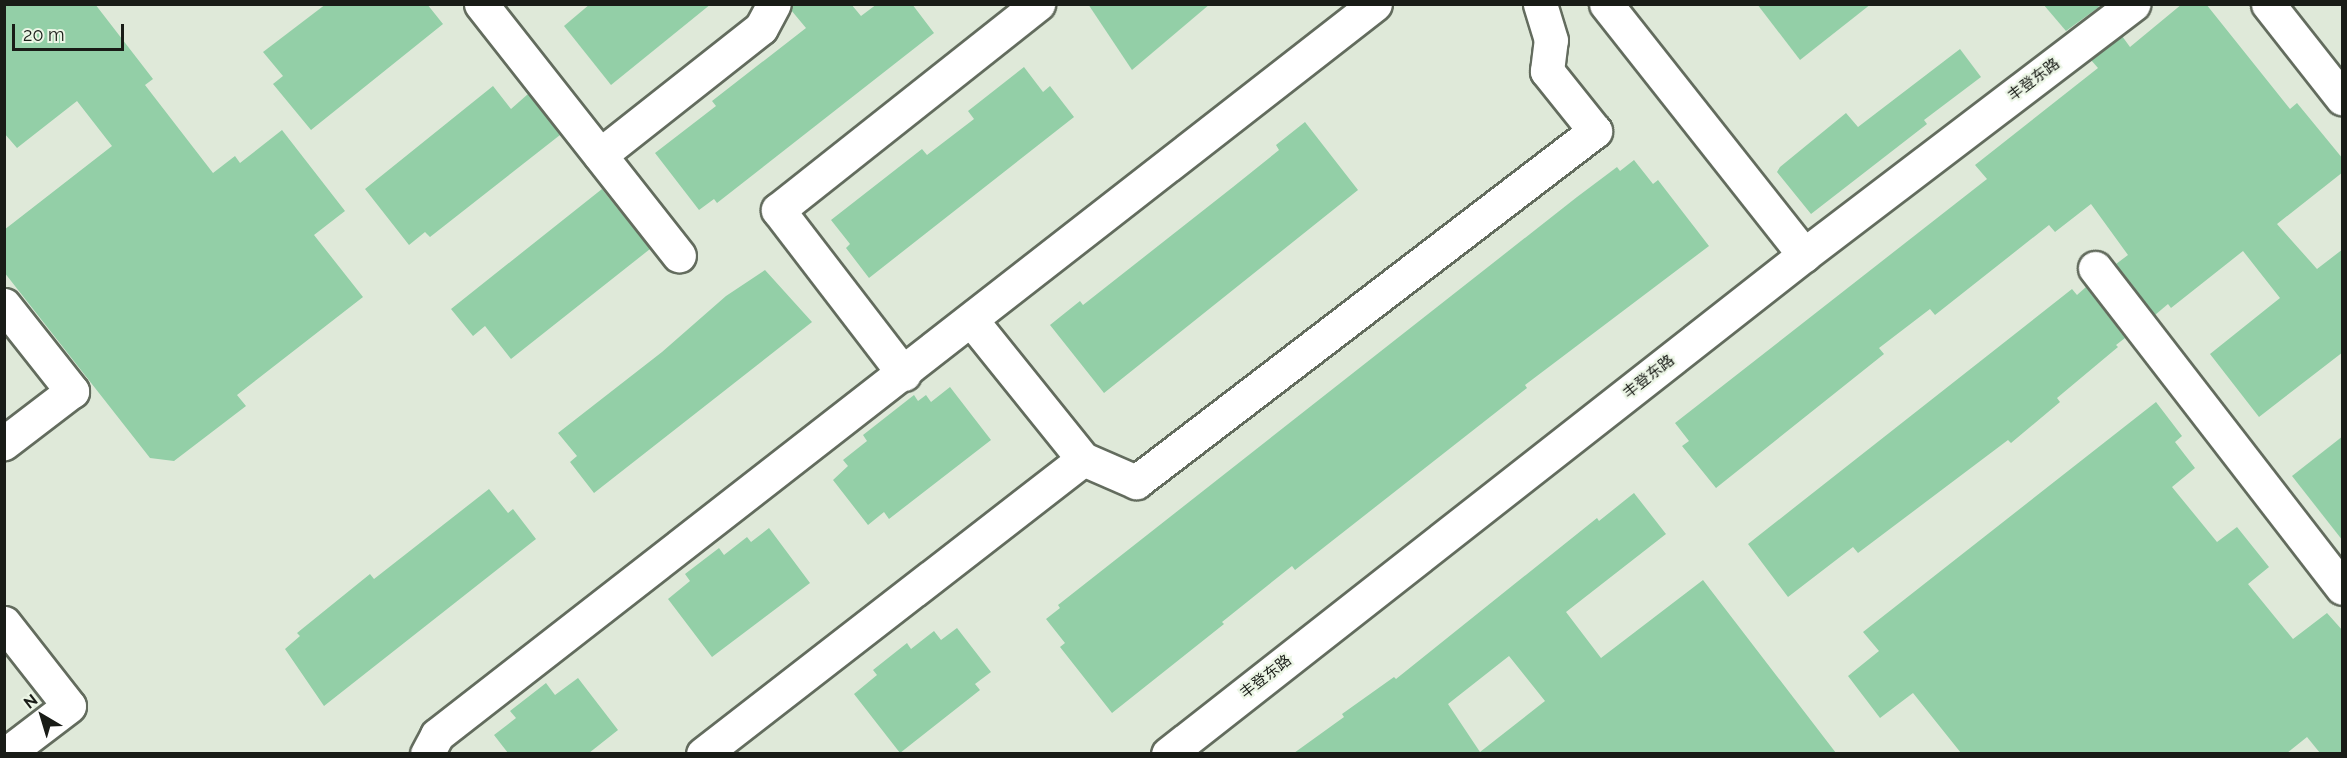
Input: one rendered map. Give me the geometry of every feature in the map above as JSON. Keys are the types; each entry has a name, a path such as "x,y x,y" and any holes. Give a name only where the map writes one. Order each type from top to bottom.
{"street":[{"path":"482,4 679,256"},
{"path":"600,155 761,28 774,4"},
{"path":"904,374 778,210 1038,4"},
{"path":"427,753 437,735 904,374 1375,4"},
{"path":"972,321 1083,459 1136,482 1596,131 1547,71 1551,40 1540,4"},
{"path":"1606,4 1804,255"},
{"name":"丰登东路","path":"1168,753 1804,255 2133,4"},
{"path":"2268,4 2343,98"},
{"path":"2095,268 2343,588"},
{"path":"4,305 72,391 4,443"},
{"path":"703,753 1083,459"},
{"path":"4,623 69,706 6,753"}],"building":[{"path":"4,4 95,4 153,79 145,85 213,173 235,156 240,163 282,130 345,211 314,235 363,297 237,395 246,406 174,461 150,458 4,272 4,230 112,146 77,101 17,148 4,133"},
{"path":"326,4 427,4 443,24 311,130 273,84 283,76 263,52"},
{"path":"590,4 711,4 611,85 564,26"},
{"path":"793,4 851,4 861,16 877,4 912,4 934,33 717,203 714,199 699,210 655,153 716,106 712,101 806,28 791,10"},
{"path":"1088,4 1210,4 1132,70"},
{"path":"1757,4 1871,4 1800,60"},
{"path":"2043,4 2097,4 2099,7 2066,31"},
{"path":"2182,4 2206,4 2290,109 2297,103 2343,159 2343,172 2277,224 2317,269 2343,249 2343,352 2259,417 2210,354 2280,298 2243,251 2171,308 2168,304 2155,315 2116,264 2128,255 2091,204 2055,232 2049,225 1935,315 1930,309 1879,348 1884,354 1716,488 1682,446 1689,441 1675,423 1987,179 1975,165 2098,68 2091,60 2122,36 2130,47"},
{"path":"1960,49 1981,77 1924,120 1927,124 1811,214 1777,172 1780,167 1846,113 1858,127"},
{"path":"1024,67 1043,92 1050,86 1074,117 869,278 846,248 850,244 831,220 922,149 927,155 974,119 968,111"},
{"path":"493,86 511,109 528,94 560,135 430,237 425,232 409,245 365,189"},
{"path":"1305,122 1358,190 1104,393 1050,325 1080,301 1083,305 1233,187 1279,150 1276,145"},
{"path":"1634,160 1653,184 1658,180 1709,246 1525,385 1527,388 1295,570 1292,566 1222,622 1224,624 1112,713 1060,647 1065,643 1046,619 1060,608 1058,605 1577,197 1617,167 1620,171"},
{"path":"602,189 650,249 511,359 485,326 473,336 451,309"},
{"path":"765,270 812,322 594,493 570,462 577,456 558,433 662,352 726,296"},
{"path":"2086,287 2125,338 2116,345 2118,347 2057,398 2060,402 2011,443 2008,440 1858,553 1853,547 1788,597 1748,544 2072,289 2077,295"},
{"path":"950,387 991,440 889,519 884,512 868,525 833,480 848,466 843,460 867,441 863,435 914,395 918,401 926,395 931,402"},
{"path":"2156,402 2182,436 2175,442 2195,468 2172,487 2217,542 2237,527 2269,567 2248,584 2293,639 2327,613 2343,631 2343,753 2320,753 2307,737 2287,753 1961,753 1913,693 1880,718 1848,676 1879,651 1863,632"},
{"path":"2343,436 2343,541 2292,476"},
{"path":"489,489 508,513 513,509 536,539 324,706 285,649 300,636 297,633 370,574 374,579"},
{"path":"1634,493 1666,534 1566,612 1601,658 1703,580 1836,753 1294,753 1344,717 1342,714 1394,677 1396,679 1597,518 1599,521","holes":["1509,656 1545,701 1480,752 1448,704"]},
{"path":"769,528 810,583 712,657 668,599 690,581 685,574 719,548 724,555 747,537 751,542"},
{"path":"957,628 991,672 975,684 980,690 900,753 854,694 877,675 873,670 907,643 911,649 934,631 941,640"},
{"path":"578,678 618,730 589,753 508,753 494,735 516,718 510,711 546,683 555,695"}]}
